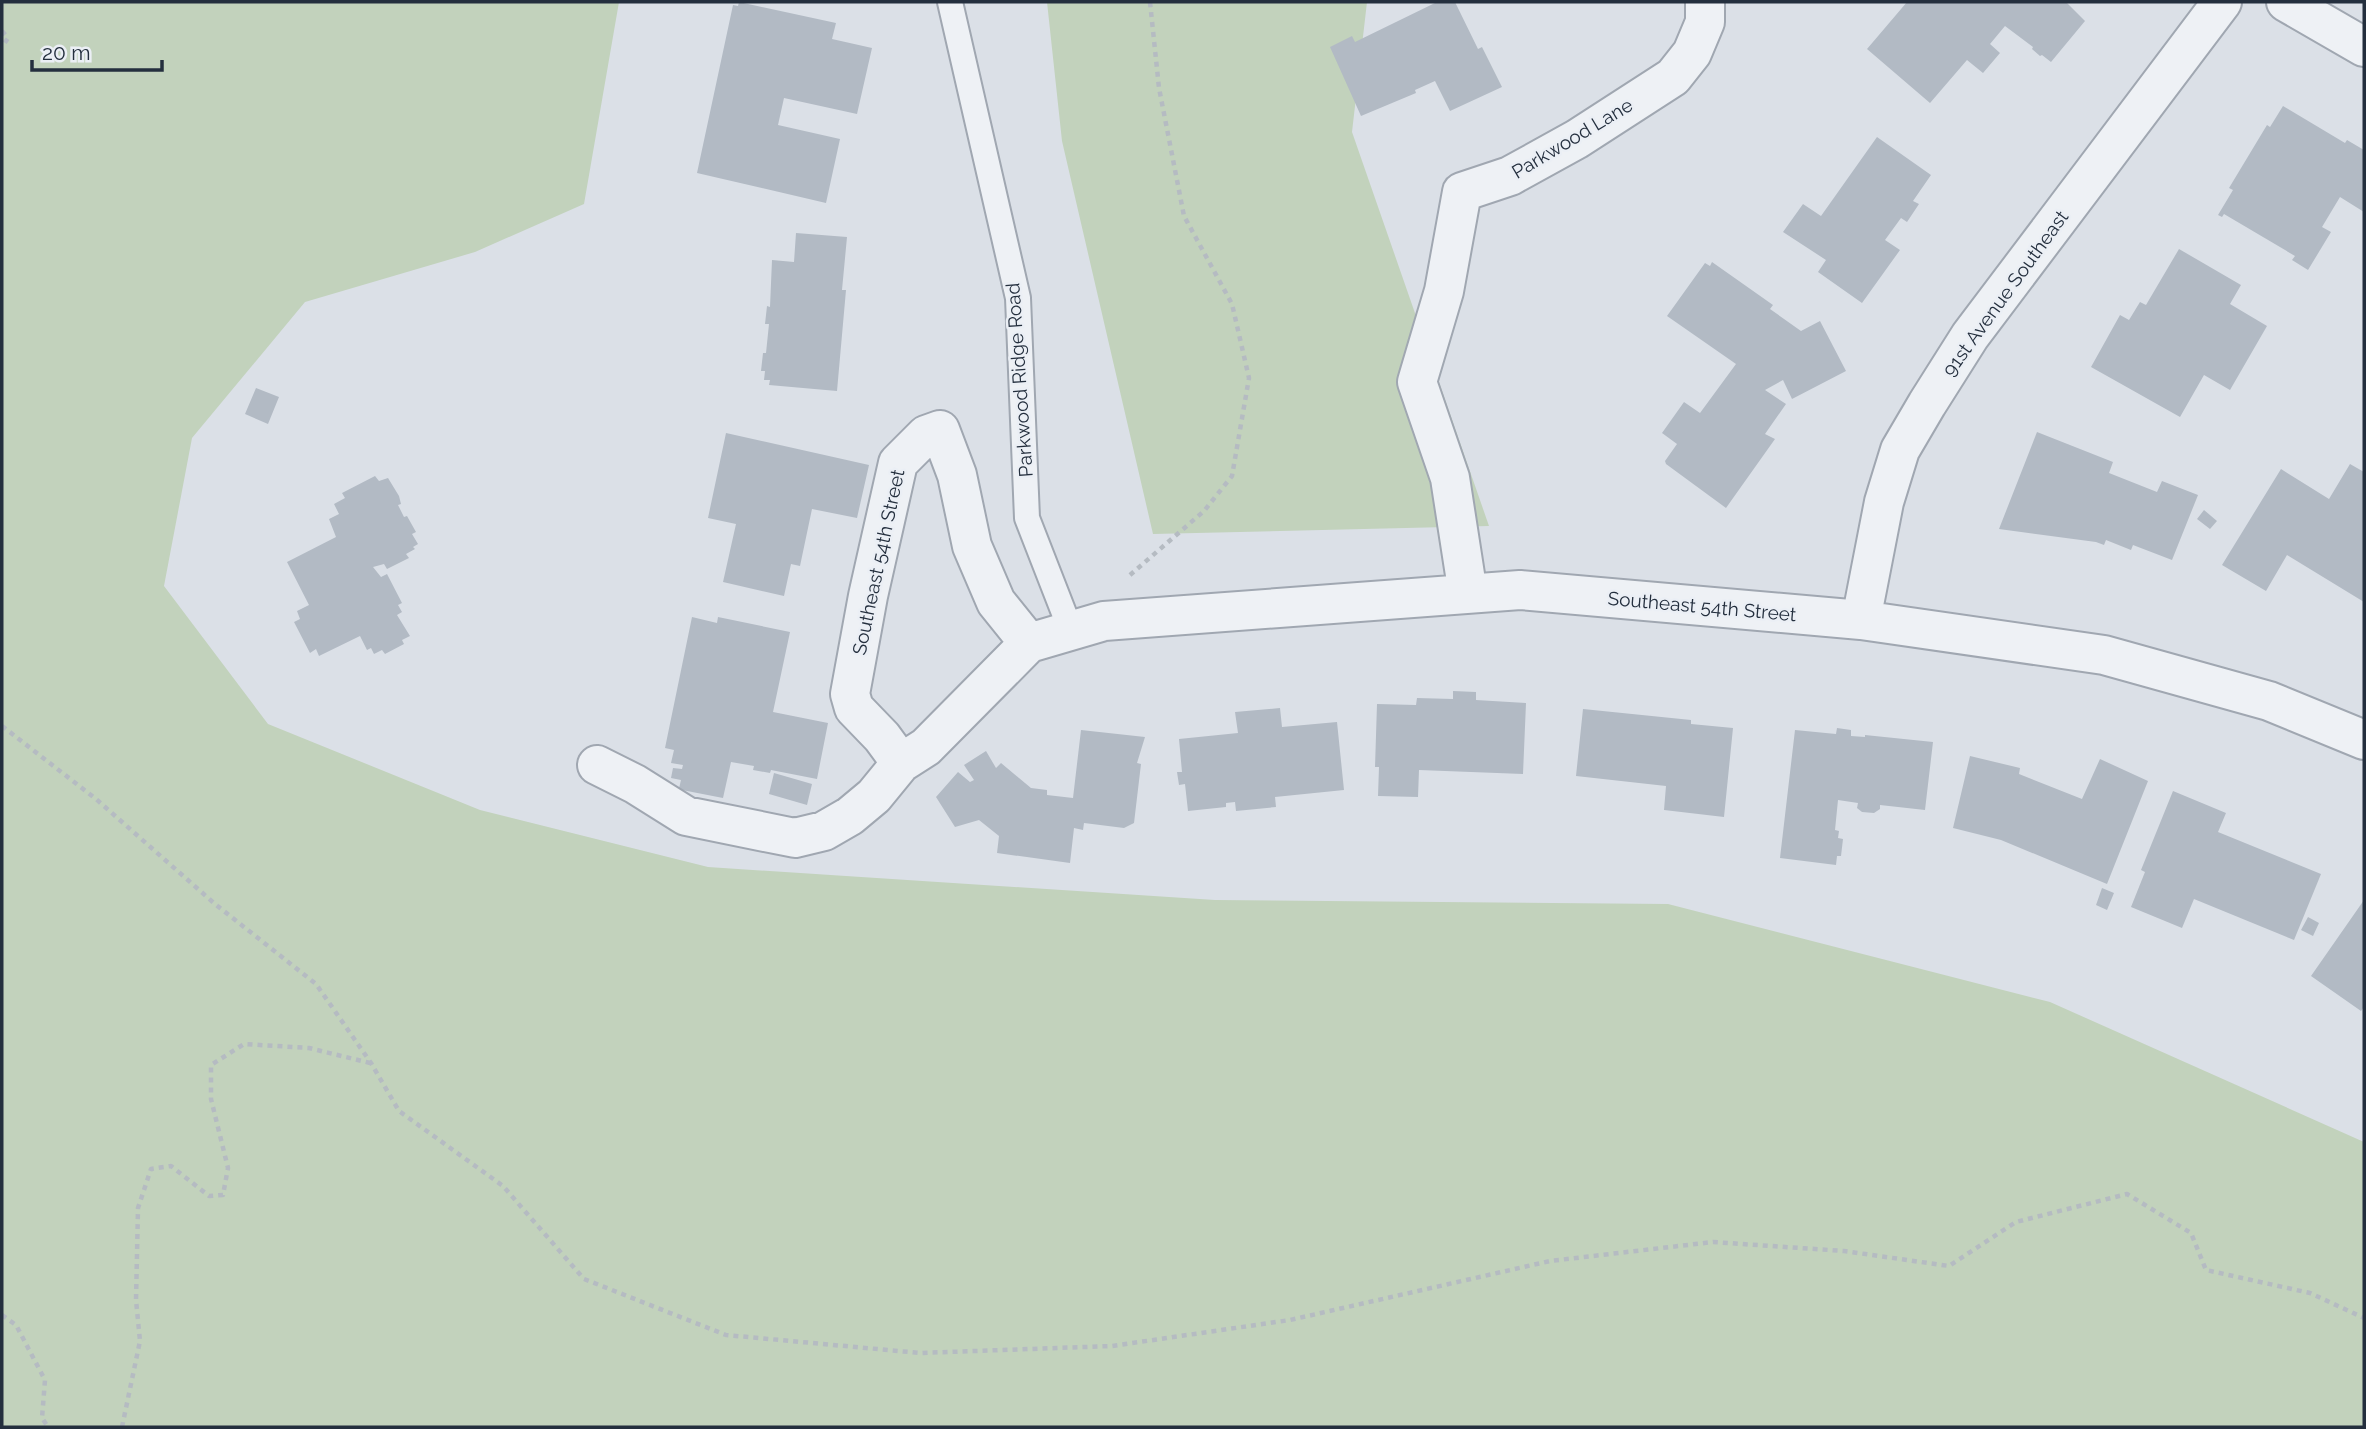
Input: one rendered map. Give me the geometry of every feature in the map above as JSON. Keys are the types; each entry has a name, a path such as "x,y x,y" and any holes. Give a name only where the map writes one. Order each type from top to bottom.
{"street":[{"name":"Parkwood Lane","path":"1468,594 1450,478 1418,382 1444,292 1462,192 1510,176 1566,145 1673,77 1692,52 1705,22 1705,2"},
{"name":"91st Avenue Southeast","path":"1861,620 1884,502 1900,450 1970,335 2222,2"},
{"path":"2286,2 2364,47"},
{"name":"Southeast 54th Street","path":"901,764 882,737 854,708 850,694 868,596 898,463 926,435 940,430 957,475 972,546 996,602 1029,643"},
{"name":"Southeast 54th Street","path":"597,765 635,783 686,816 795,838 824,831 850,816 874,796 901,764 926,747 1029,643 1088,626 1520,590 1861,620 2105,655 2269,701 2364,740"}],"lane":[{"name":"Parkwood Ridge Road","path":"950,2 1018,298 1027,518 1088,626"}],"path":[{"path":"1088,626 1112,589 1204,511 1232,476 1249,378 1232,304 1184,216 1159,88 1150,2"},
{"path":"2,32 8,38 2,47"},
{"path":"2,726 96,799 215,904 316,984 371,1063 399,1111 503,1186 584,1279 726,1335 920,1353 1112,1346 1290,1320 1550,1261 1713,1242 1844,1251 1949,1266 2016,1222 2127,1194 2191,1233 2206,1270 2310,1293 2364,1318"},
{"path":"122,1427 141,1341 136,1300 138,1209 151,1169 171,1166 209,1196 223,1195 228,1168 211,1099 211,1065 244,1044 309,1048 371,1063"},
{"path":"2,1315 16,1325 45,1380 43,1418 48,1427"}],"green space":[{"path":"2,2 619,2 584,204 475,252 305,302 192,438 164,586 268,724 480,810 708,867 1215,900 1668,904 2050,1002 2364,1142 2364,1427 2,1427"},
{"path":"1047,2 1367,2 1352,132 1489,526 1153,534 1062,141"}],"building":[{"path":"739,2 836,23 832,39 872,48 857,114 784,98 778,125 840,139 826,203 697,173 733,5 738,6"},
{"path":"1437,2 1455,2 1478,49 1482,47 1502,87 1450,111 1435,81 1415,90 1416,93 1361,116 1330,47 1352,36 1355,42"},
{"path":"1907,2 2066,2 2085,21 2051,62 2005,26 1990,44 2000,53 1983,73 1967,60 1930,103 1867,49"},
{"path":"2283,106 2345,143 2347,140 2364,150 2364,212 2340,197 2322,227 2331,232 2308,270 2292,260 2295,256 2224,214 2222,217 2218,215 2233,190 2229,188 2267,125 2270,127"},
{"path":"1877,137 1931,175 1913,201 1919,204 1907,222 1901,218 1885,240 1900,250 1862,303 1818,272 1826,260 1783,232 1803,204 1821,216"},
{"path":"796,233 847,237 842,290 846,290 837,391 769,385 770,380 764,380 765,371 761,371 769,324 765,324 767,306 770,307 772,260 794,262"},
{"path":"2179,249 2241,285 2230,304 2267,326 2230,390 2204,375 2180,417 2091,367 2120,315 2129,320 2140,302 2146,305"},
{"path":"1712,262 1773,305 1770,309 1801,331 1820,321 1846,371 1792,399 1783,380 1765,390 1786,404 1765,434 1775,439 1726,508 1666,464 1665,461 1677,444 1662,433 1684,402 1700,413 1736,364 1667,316 1705,263 1710,266"},
{"path":"256,388 279,397 268,424 245,414"},
{"path":"2037,432 2113,462 2109,473 2157,492 2162,481 2198,495 2172,560 2133,545 2131,550 2106,540 2104,545 1999,529"},
{"path":"726,433 869,465 857,518 812,509 800,566 791,564 784,596 723,582 736,524 708,518"},
{"path":"2350,464 2364,472 2364,602 2287,555 2266,591 2222,565 2281,469 2329,499"},
{"path":"375,476 379,481 388,478 399,496 401,504 398,505 404,517 407,516 416,532 412,534 418,544 406,554 409,558 387,569 384,564 373,567 381,577 387,574 402,603 398,605 402,612 397,615 410,636 402,640 404,644 385,654 382,650 374,654 371,648 367,650 360,636 319,656 316,649 310,653 294,622 300,619 297,611 309,605 287,562 336,537 329,519 339,514 334,504 345,498 342,493"},
{"path":"2204,510 2217,521 2210,529 2197,519"},
{"path":"692,617 717,623 718,617 790,632 773,712 828,723 817,779 771,770 770,773 753,770 754,766 731,762 723,798 682,790 681,798 677,797 681,780 671,778 673,768 682,769 683,765 671,763 674,750 665,748"},
{"path":"1453,691 1476,692 1476,700 1526,703 1523,774 1419,770 1418,797 1378,796 1379,767 1375,767 1377,704 1416,705 1417,698 1453,699"},
{"path":"1280,708 1282,727 1337,722 1344,790 1275,797 1276,807 1236,811 1235,802 1226,803 1226,807 1188,811 1185,784 1179,785 1177,772 1182,772 1179,739 1238,733 1235,712"},
{"path":"1583,709 1691,720 1691,724 1733,728 1724,817 1664,810 1666,786 1576,776"},
{"path":"1837,728 1851,730 1851,736 1933,742 1925,810 1880,805 1880,809 1874,813 1862,812 1857,808 1858,803 1838,800 1835,830 1839,831 1838,838 1843,839 1841,856 1837,856 1836,865 1780,858 1795,730 1836,734"},
{"path":"1081,730 1145,737 1137,763 1141,764 1134,823 1124,828 1084,823 1083,830 1074,828 1070,863 997,853 999,836 979,820 955,827 936,797 958,772 970,782 974,780 964,765 986,751 996,768 1001,763 1031,788 1047,790 1047,795 1073,798"},
{"path":"1970,756 2020,768 2019,774 2082,799 2100,759 2148,781 2107,884 2001,840 1953,828"},
{"path":"774,773 812,784 807,805 769,794"},
{"path":"2173,791 2226,813 2218,832 2321,874 2294,940 2194,899 2182,928 2131,907 2145,872 2141,870"},
{"path":"2102,888 2114,893 2107,910 2096,905"},
{"path":"2364,900 2364,1007 2361,1011 2311,976"},
{"path":"2308,917 2319,923 2313,936 2301,930"}]}
